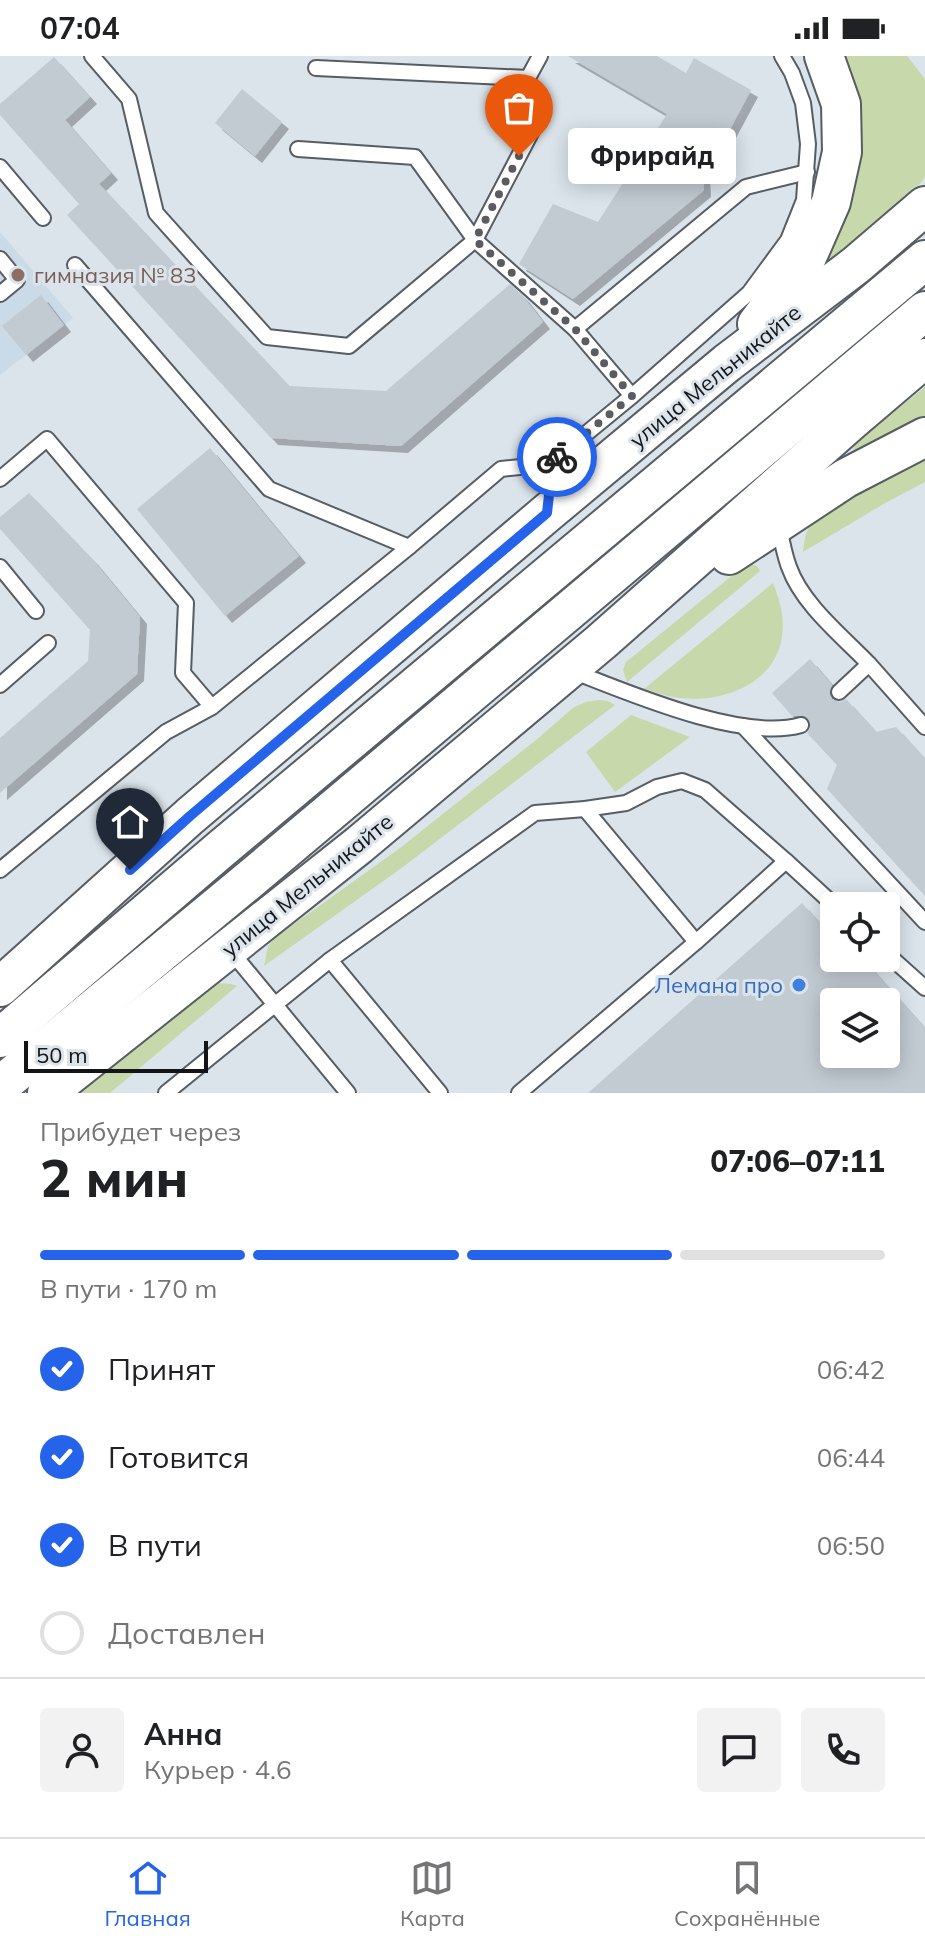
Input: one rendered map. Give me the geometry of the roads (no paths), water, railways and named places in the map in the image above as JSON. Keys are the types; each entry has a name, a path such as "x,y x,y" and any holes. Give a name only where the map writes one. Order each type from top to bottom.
{"main road":[{"path":"727,363 807,257 831,202 842,152 841,104 824,56"},
{"name":"улица Мельникайте","path":"0,987 190,816 547,513 727,363 856,265 925,206"},
{"path":"0,1038 925,260"},
{"name":"улица Мельникайте","path":"0,1086 925,311"},
{"name":"улица Мельникайте","path":"47,1093 359,845 601,642 925,358"},
{"path":"601,642 846,478 925,437"}],"lane":[{"path":"92,56 129,99 156,213 267,337 349,346 475,240 533,129 528,78 540,56"},
{"path":"0,870 166,732 212,707 501,469 549,464 749,293 788,240 804,200 808,144 803,103 782,56"},
{"path":"316,68 528,78"},
{"path":"298,149 415,157 475,240 575,329 632,396"},
{"path":"0,167 43,218"},
{"path":"575,329 746,187 807,172"},
{"path":"0,259 17,280 0,294"},
{"path":"75,265 269,489 409,547"},
{"path":"0,479 47,439 186,603 183,673 212,707"},
{"path":"547,513 549,464"},
{"path":"777,522 789,568 799,588 925,727"},
{"path":"0,567 36,611"},
{"path":"0,685 48,643"},
{"path":"839,692 869,664"},
{"path":"568,669 697,716 743,726 787,730 801,725"},
{"path":"743,726 925,922"},
{"path":"166,1093 330,960 535,813 626,803 657,787 682,781 705,790 820,892"},
{"path":"585,809 696,942"},
{"path":"519,1093 786,861"},
{"path":"229,949 348,1093"},
{"path":"330,960 440,1093"},
{"path":"900,966 925,988"}],"place":[{"name":"Фрирайд","path":"519,156"},
{"name":"гимназия № 83","path":"18,275"},
{"name":"Лемана про","path":"799,985"}]}
